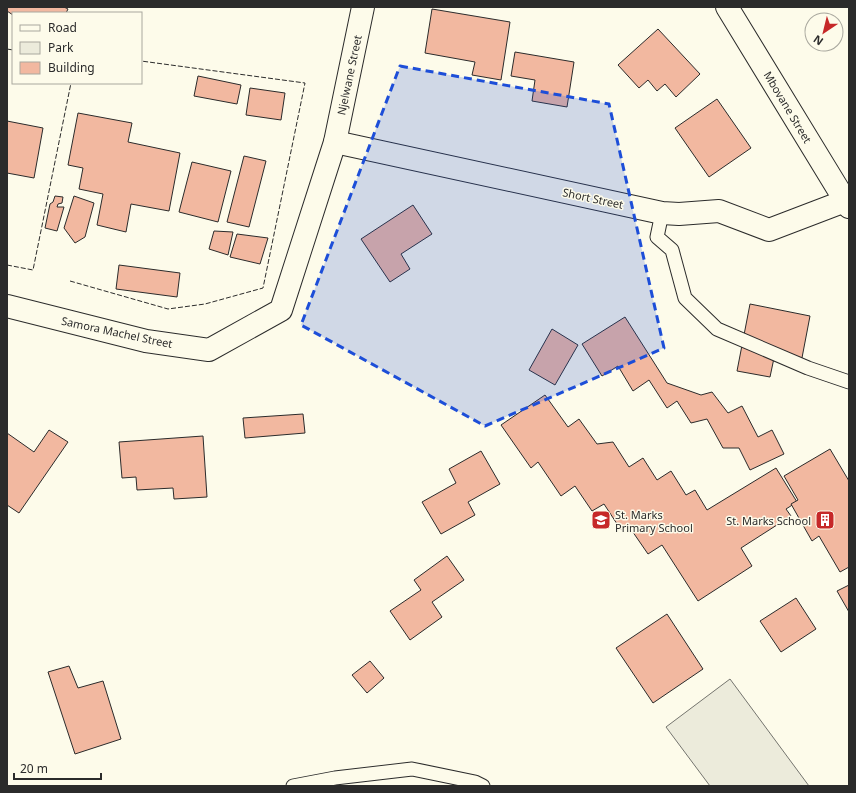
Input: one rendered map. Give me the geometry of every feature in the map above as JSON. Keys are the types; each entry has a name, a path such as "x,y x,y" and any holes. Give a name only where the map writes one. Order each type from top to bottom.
{"street":[{"name":"Njelwane Street","path":"335,142 363,7"},
{"name":"Mbovane Street","path":"727,7 847,204"},
{"name":"Short Street","path":"335,142 662,213 679,214 719,211 768,230 847,204"},
{"name":"Samora Machel Street","path":"7,306 146,341 209,350 281,310 335,142"}],"lane":[{"path":"662,213 657,237 672,250 685,298 717,329 808,368 849,382"},
{"path":"293,786 332,782 412,769 475,782 483,786"}],"highlighted area":[{"path":"400,66 609,104 664,348 485,426 301,325"}],"green space":[{"path":"730,679 809,786 710,786 666,727"}],"building":[{"path":"7,7 64,7 68,9 66,12 12,12 12,14 7,11"},
{"path":"432,9 510,22 501,80 472,75 475,62 425,53"},
{"path":"658,29 700,74 676,97 665,84 657,91 648,80 639,88 618,65"},
{"path":"515,52 574,62 567,107 532,101 535,80 511,76"},
{"path":"198,76 241,85 237,104 194,96"},
{"path":"250,88 285,93 281,120 246,115"},
{"path":"717,99 751,148 709,177 675,128"},
{"path":"78,113 132,123 128,142 180,153 169,211 131,204 126,232 97,225 103,194 79,189 83,168 68,165"},
{"path":"7,121 43,128 34,178 7,173"},
{"path":"244,156 266,161 249,227 227,222"},
{"path":"192,162 231,171 218,222 179,212"},
{"path":"55,196 63,197 62,203 58,204 57,207 64,207 57,231 45,228 50,204 53,202"},
{"path":"74,196 94,203 85,237 75,243 64,228"},
{"path":"413,205 432,234 401,254 410,269 390,282 361,239"},
{"path":"214,231 233,232 228,255 209,249"},
{"path":"237,234 268,238 260,264 230,257"},
{"path":"119,265 180,273 177,297 116,289"},
{"path":"750,304 810,316 801,363 774,358 770,377 737,371"},
{"path":"625,317 667,383 701,395 712,392 728,413 742,406 758,437 772,430 784,454 750,470 739,448 723,448 707,419 691,423 677,401 667,408 649,380 633,391 618,366 602,376 582,344"},
{"path":"552,329 578,345 555,385 529,370"},
{"path":"545,395 568,427 579,419 597,444 613,442 629,467 643,458 657,480 671,471 686,495 695,490 707,510 776,468 797,502 786,509 791,516 741,548 752,566 698,601 662,545 648,554 628,525 621,530 604,504 592,511 575,486 561,496 538,462 531,468 501,425"},
{"path":"303,414 305,433 245,438 243,418"},
{"path":"49,430 68,442 19,513 7,505 7,433 34,452"},
{"path":"203,436 207,497 174,499 173,488 137,490 136,477 122,478 119,442"},
{"name":"St. Marks School","path":"830,449 849,481 849,567 840,572 819,536 812,541 791,504 798,500 784,476"},
{"path":"481,451 500,484 468,502 475,515 441,534 422,502 456,483 449,469"},
{"path":"447,556 464,580 432,602 442,617 410,640 390,611 421,590 414,580"},
{"path":"849,585 849,612 837,591"},
{"path":"796,598 816,629 781,652 760,621"},
{"path":"667,614 703,669 653,703 616,648"},
{"path":"370,661 384,678 367,693 352,675"},
{"path":"69,666 78,688 103,681 121,739 75,754 48,672"}],"fence":[{"path":"7,49 12,50"},
{"path":"70,281 168,309 205,304 263,288 305,83 142,61"},
{"path":"7,265 33,270 71,84"}],"place":[{"name":"St. Marks Primary School","path":"601,520"},
{"name":"St. Marks School","path":"825,520"}]}
